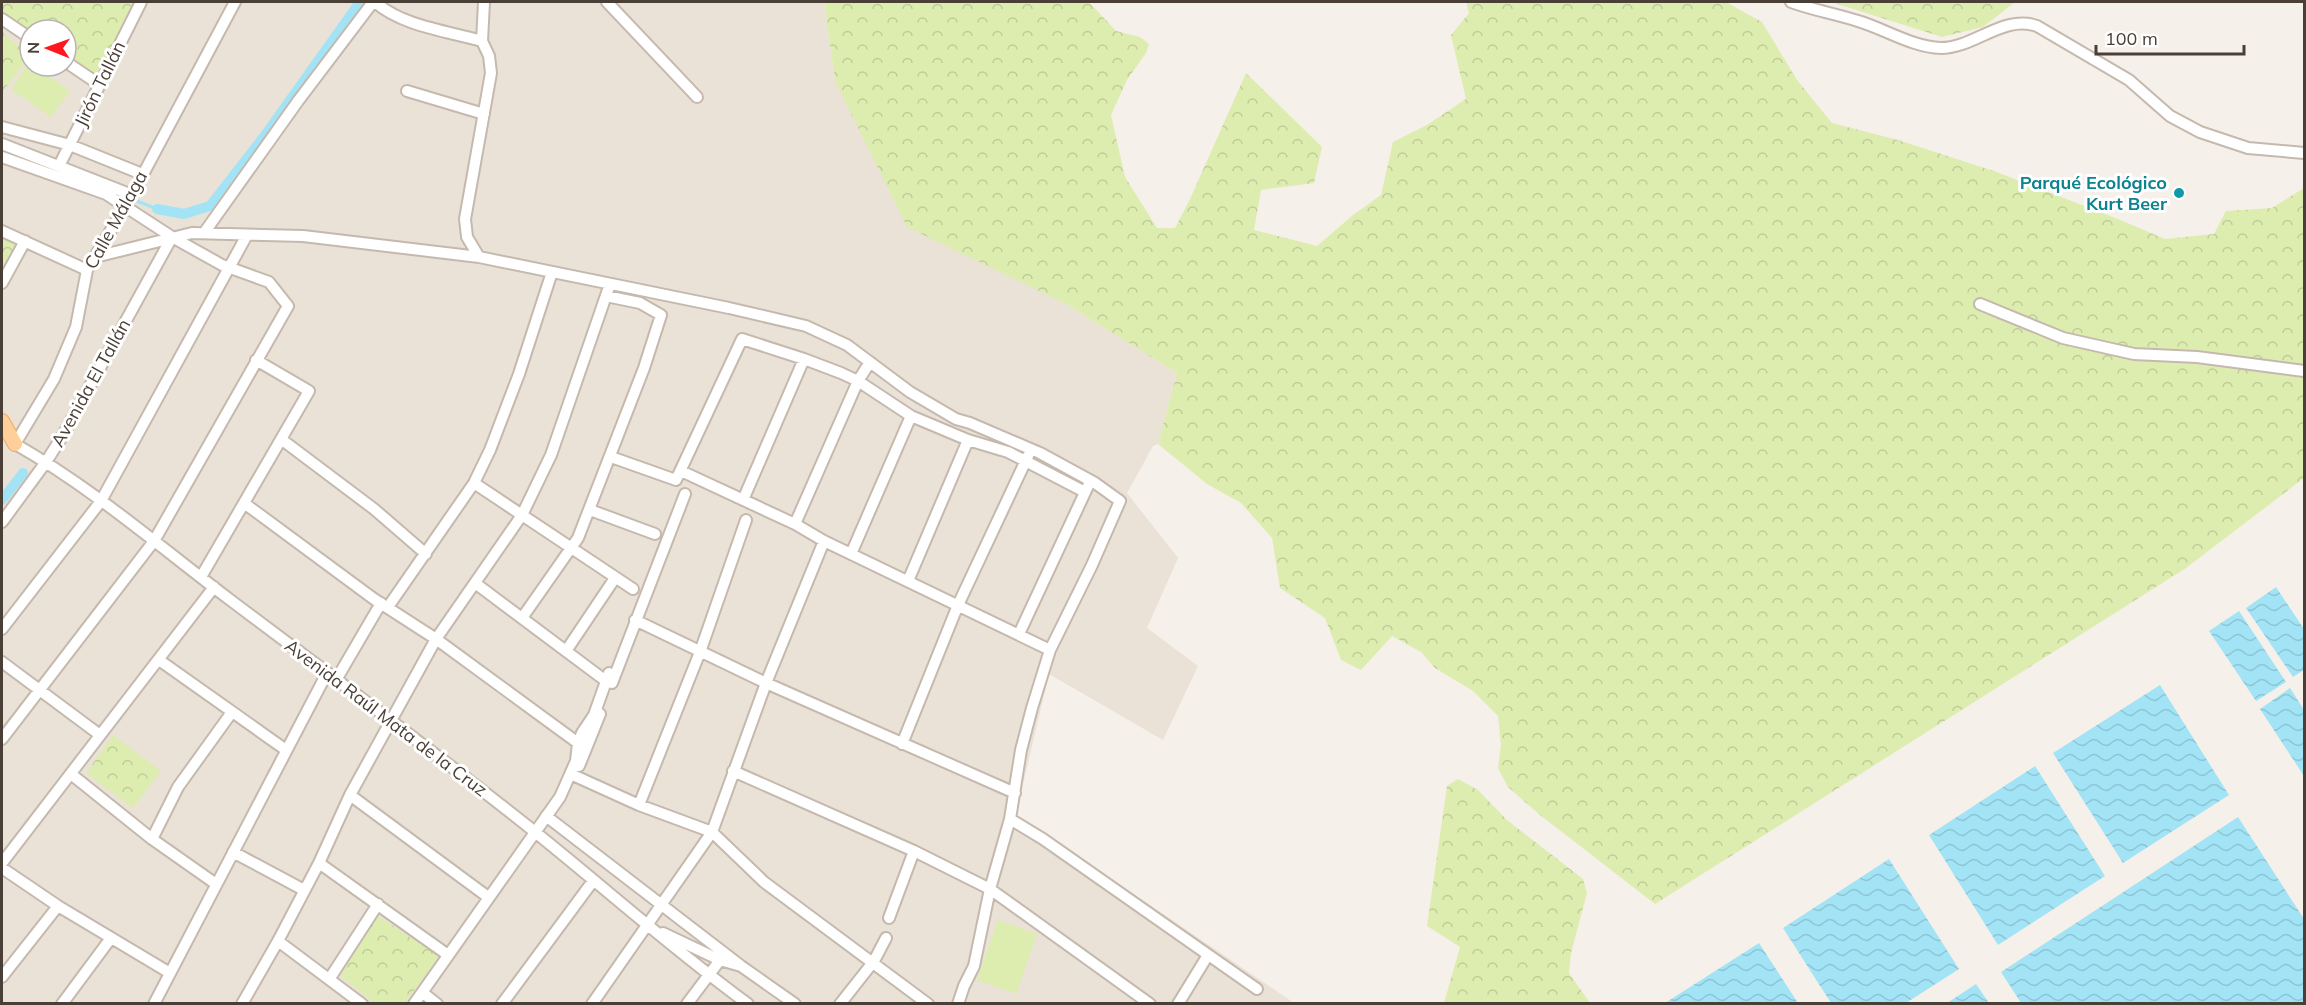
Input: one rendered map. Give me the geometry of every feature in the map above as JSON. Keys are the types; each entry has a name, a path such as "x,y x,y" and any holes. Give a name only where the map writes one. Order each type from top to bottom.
{"main road":[{"name":"Avenida Raúl Mata de la Cruz","path":"2,422 8,442"}],"street":[{"name":"Jirón Tallán","path":"59,166 141,2"},
{"name":"Calle Málaga","path":"8,442 54,379 76,327 87,270 132,195 234,2"},
{"path":"204,233 298,101 374,2 385,11 482,41"},
{"path":"457,254 491,73 489,56 482,41 484,2"},
{"path":"607,2 697,97"},
{"path":"1791,2 1858,21 1915,43 1940,48 1965,44 2008,26 2027,22 2130,80 2170,116 2200,132 2248,148 2304,153"},
{"path":"2,19 18,30"},
{"path":"78,70 100,85"},
{"path":"407,91 484,114"},
{"path":"2,127 70,145 142,174"},
{"path":"2,144 132,195"},
{"path":"2,157 106,194 172,237 231,267 268,282 288,306 154,541 2,739"},
{"path":"465,219 466,237 479,257"},
{"path":"2,231 87,270"},
{"path":"95,257 192,233 303,236 479,257 806,326 847,345 910,392 956,419 1031,449 1090,481 1120,501 1092,565 1050,650 1021,750 1010,819 990,889 974,966 958,1004"},
{"path":"2,629 101,501 247,235"},
{"name":"Avenida El Tallán","path":"2,522 46,462 172,237"},
{"path":"2,282 25,241"},
{"path":"154,1004 286,750 331,676 426,554 474,483 490,450 519,374 552,272"},
{"path":"242,1004 320,863 350,795 436,639 522,515 551,455 610,284"},
{"path":"522,618 572,549 590,510 644,368 661,315 640,303 606,296"},
{"path":"1980,304 2063,338 2134,354 2197,357 2304,371"},
{"path":"610,457 676,480 742,339 804,358 858,381 910,416 968,440 1008,452 1085,492"},
{"path":"743,500 804,358"},
{"path":"201,577 309,391 256,360"},
{"path":"795,524 858,381 870,363"},
{"path":"851,554 910,416"},
{"path":"281,439 374,509 426,554"},
{"path":"909,581 968,440"},
{"name":"Avenida Raúl Mata de la Cruz","path":"8,442 46,462 154,541 536,833 646,925 748,1004"},
{"path":"902,744 958,605 1031,449"},
{"path":"681,471 795,524 824,541 1050,650"},
{"path":"1019,634 1090,481"},
{"path":"474,483 633,589"},
{"path":"414,1004 575,776 686,494"},
{"path":"244,503 578,743"},
{"path":"590,510 655,534"},
{"path":"639,805 700,652 746,520"},
{"path":"591,1004 712,832 766,683 824,541"},
{"path":"566,651 615,578"},
{"path":"475,583 566,651 608,677 594,716 582,732 576,761 560,797"},
{"path":"2,862 214,588"},
{"path":"635,620 766,683 1015,793"},
{"path":"159,660 286,750"},
{"path":"2,662 100,735"},
{"path":"152,839 178,787 232,712"},
{"path":"733,771 914,851 990,889 1150,1004"},
{"path":"70,774 152,839 216,884"},
{"path":"575,776 639,805 712,832 764,882 874,961 928,1004"},
{"path":"350,795 488,897"},
{"path":"546,816 741,966 795,1004"},
{"path":"1010,819 1043,839 1257,989"},
{"path":"889,918 914,851"},
{"path":"232,852 304,890"},
{"path":"320,863 448,955"},
{"path":"2,868 58,906 170,973"},
{"path":"502,1004 593,881"},
{"path":"330,978 378,904"},
{"path":"2,977 58,906"},
{"path":"646,925 720,960 741,966"},
{"path":"62,1004 111,938"},
{"path":"840,1004 874,961 886,938"},
{"path":"278,941 362,1004"},
{"path":"1178,1004 1208,955"},
{"path":"687,1004 720,960"},
{"path":"423,993 437,1004"}],"shaded area":[{"path":"2,2 824,2 835,81 1066,304 1177,373 1158,444 1153,446 1127,493 1178,558 1147,628 1198,666 1163,740 1049,674 1016,814 1294,1003 2,1004"}],"green space":[{"path":"2,2 133,2 97,75 78,63 78,18 18,18 18,23 2,12"},
{"path":"824,2 1089,2 1116,31 1140,37 1149,44 1146,53 1127,80 1111,115 1125,177 1157,228 1175,228 1246,73 1322,147 1314,183 1261,190 1254,230 1317,246 1353,215 1381,195 1393,142 1427,125 1466,99 1451,35 1469,13 1466,2 1726,2 1762,22 1797,80 1832,123 1898,140 1994,171 2165,239 2214,234 2226,211 2272,208 2304,188 2304,478 2186,568 1655,904 1540,815 1508,787 1498,768 1501,745 1498,716 1473,691 1435,668 1421,652 1392,636 1361,670 1341,660 1325,618 1280,588 1272,538 1241,503 1207,484 1158,444 1177,373 1066,304 907,227 835,81"},
{"path":"1831,2 2015,2 1983,27 1942,37"},
{"path":"2,32 18,46 18,71 2,92"},
{"path":"19,78 51,78 70,91 51,117 11,89"},
{"path":"2,237 17,243 2,269"},
{"path":"113,735 161,771 133,808 86,773"},
{"path":"1458,779 1478,790 1507,820 1583,879 1587,893 1571,953 1569,973 1590,1003 1444,1003 1460,947 1427,926 1447,786"},
{"path":"378,916 439,956 405,1003 375,1003 340,976"},
{"path":"998,920 1037,934 1016,994 977,980"}],"water":[{"path":"2276,587 2304,629 2304,670 2293,677 2246,608"},
{"path":"2239,611 2286,682 2256,701 2209,631"},
{"path":"2160,685 2229,795 2123,863 2053,753"},
{"path":"2290,688 2304,710 2304,776 2260,709"},
{"path":"2035,766 2105,876 1998,945 1929,835"},
{"path":"2238,817 2304,919 2304,1003 2021,1003 2001,972"},
{"path":"1889,859 1959,969 1906,1003 1831,1003 1783,928"},
{"path":"1759,943 1798,1003 1665,1003"},
{"path":"1976,984 1989,1003 1947,1003"}],"waterway":[{"path":"157,209 184,214 210,206 266,134 360,2"},
{"path":"132,199 157,209"},
{"path":"2,500 23,473"}],"place":[{"name":"Parqué Ecológico Kurt Beer","path":"2179,193"}]}
